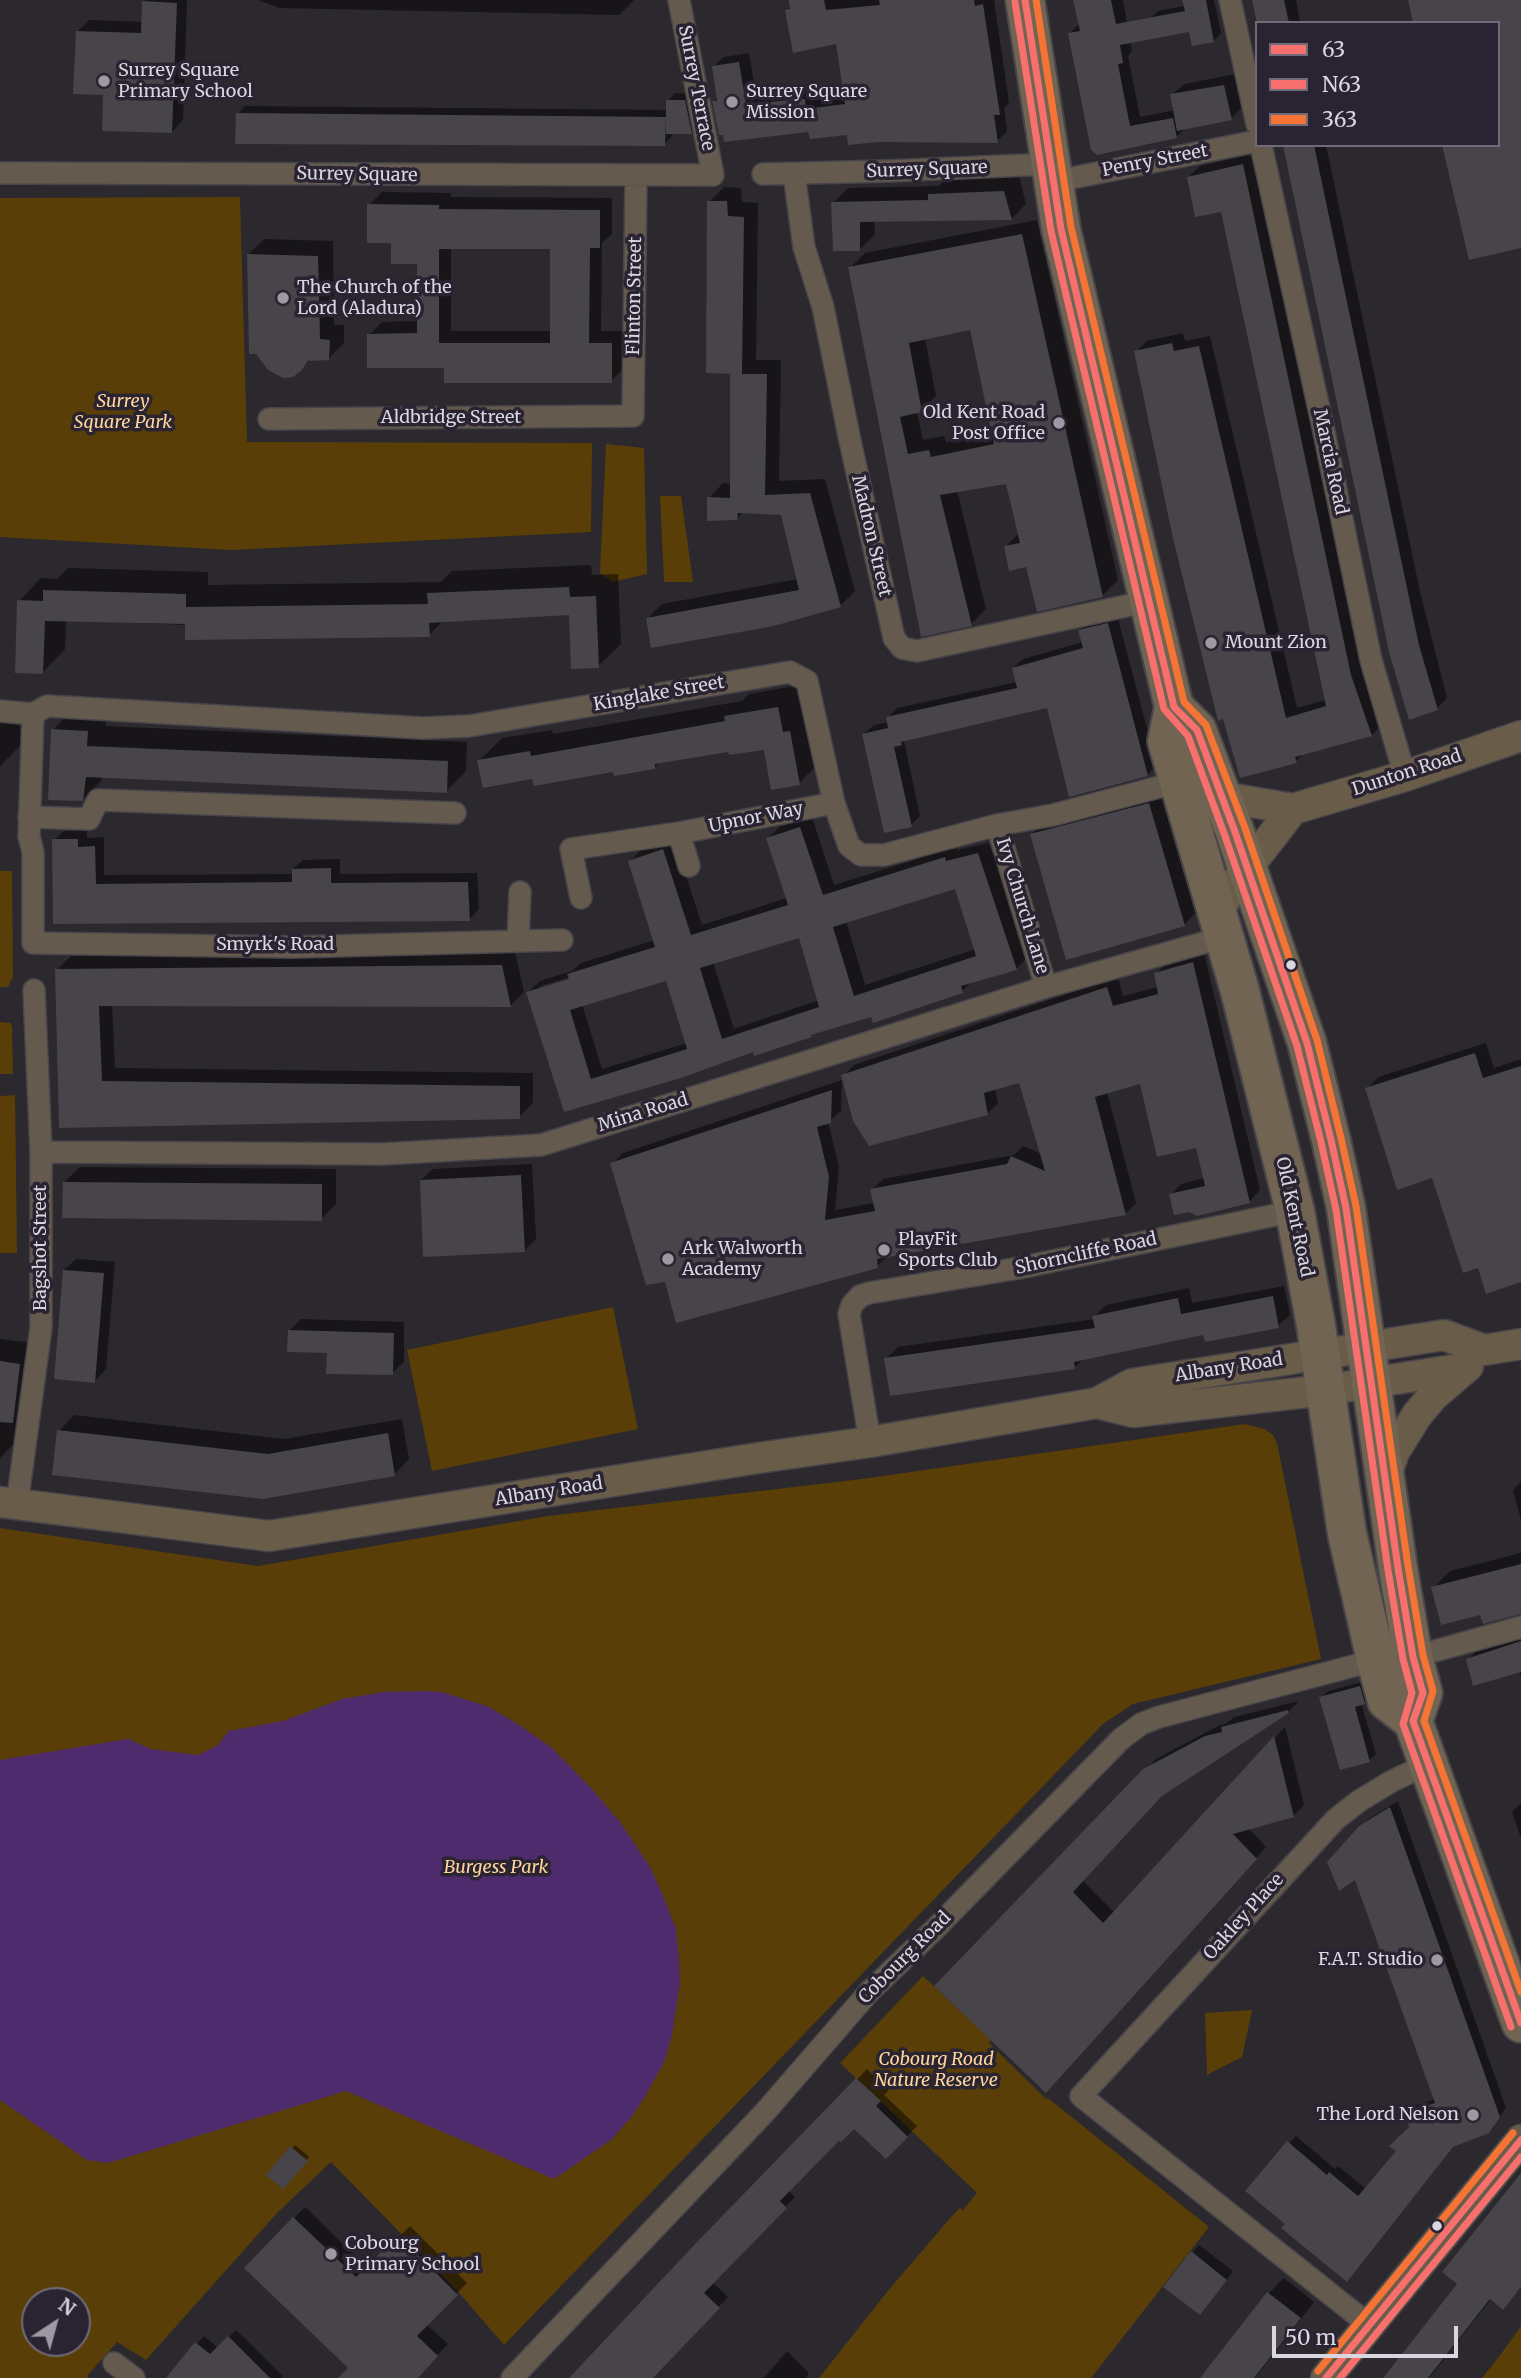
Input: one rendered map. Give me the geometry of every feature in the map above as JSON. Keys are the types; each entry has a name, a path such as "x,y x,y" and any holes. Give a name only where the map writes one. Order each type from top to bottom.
{"highway":[{"name":"Old Kent Road","path":"1025,0 1061,229 1174,708 1167,740 1221,925 1295,1211 1347,1533 1376,1660 1387,1700 1413,1721"},
{"path":"1174,708 1197,730 1307,1043 1346,1208 1413,1657 1423,1693 1413,1721 1521,2022"}],"main road":[{"name":"Dunton Road","path":"1222,797 1293,808 1405,776 1521,736"},
{"path":"1221,925 1247,868 1293,808"},
{"name":"Albany Road","path":"9,1503 269,1535 870,1442 1097,1403 1133,1412 1323,1372 1369,1366 1444,1335 1475,1359"},
{"path":"1385,1479 1394,1452 1417,1415 1433,1396 1475,1359 1521,1344"},
{"path":"1325,2378 1521,2140"}],"street":[{"name":"Surrey Terrace","path":"679,0 713,175"},
{"path":"1230,0 1255,115"},
{"name":"Penry Street","path":"1051,173 1255,141"},
{"name":"Marcia Road","path":"1261,147 1371,660 1405,776"},
{"name":"Surrey Square","path":"0,173 713,175"},
{"name":"Surrey Square","path":"763,174 1051,173"},
{"name":"Madron Street","path":"794,174 804,247 824,307 888,613 894,638 902,649 917,651 1149,601"},
{"name":"Flinton Street","path":"633,416 636,176"},
{"name":"Aldbridge Street","path":"269,419 633,416"},
{"name":"Kinglake Street","path":"0,711 33,714 47,706 423,728 469,726 790,672 807,681 834,803 849,846 861,855 884,855 997,825 1054,815 1178,782"},
{"path":"33,714 29,817 89,819 97,800 455,813"},
{"name":"Upnor Way","path":"581,898 571,849 834,803"},
{"name":"Smyrk's Road","path":"29,817 29,836 33,852 33,943 294,947 562,940"},
{"name":"Ivy Church Lane","path":"997,825 1046,987"},
{"path":"679,832 689,866"},
{"path":"517,941 520,892"},
{"name":"Mina Road","path":"41,1152 383,1154 541,1145 1046,987 1221,925"},
{"name":"Bagshot Street","path":"9,1503 41,1328 41,1152 34,990"},
{"name":"Shorncliffe Road","path":"870,1442 849,1314 852,1305 860,1296 1019,1268 1295,1211"},
{"path":"1413,1657 1521,1627"},
{"name":"Cobourg Road","path":"512,2378 765,2112 869,1992 934,1930 1121,1739 1141,1724 1159,1717 1376,1660"},
{"name":"Oakley Place","path":"1368,2324 1081,2096 1336,1819 1392,1781 1428,1764"},
{"path":"114,2362 134,2378"}],"green space":[{"name":"Surrey Square Park","path":"240,197 247,442 592,443 591,532 231,550 0,537 0,198"},
{"path":"606,444 644,448 647,574 613,582 600,573"},
{"path":"660,496 681,496 693,582 664,582"},
{"path":"0,871 12,871 13,977 8,987 0,987"},
{"path":"0,1022 10,1023 12,1026 13,1074 0,1074"},
{"path":"15,1095 17,1253 0,1253 0,1096"},
{"path":"613,1307 638,1429 432,1471 407,1350"},
{"name":"Burgess Park","path":"1245,1424 1265,1429 1273,1435 1277,1443 1321,1659 1133,1704 1103,1724 504,2345 461,2295 331,2162 277,2213 146,2360 117,2342 87,2376 89,2378 0,2378 0,1528 258,1566 548,1516 862,1479"},
{"name":"Cobourg Road Nature Reserve","path":"923,1976 991,2040 989,2043 1046,2099 1209,2227 1091,2378 819,2378 887,2292 952,2216 960,2208 963,2210 977,2193 840,2063"},
{"path":"1252,2010 1242,2057 1207,2075 1205,2013"},
{"path":"1521,2326 1521,2378 1482,2378 1501,2354"}],"shaded area":[{"path":"384,1692 441,1692 487,1706 552,1748 620,1822 650,1867 661,1891 676,1929 679,1961 680,1982 672,2035 665,2060 647,2093 633,2115 611,2140 554,2179 346,2091 108,2163 87,2160 0,2100 0,1760 128,1739 151,1749 198,1755 217,1746 229,1731 283,1721 342,1699"}],"building":[{"path":"789,0 824,0 826,10 880,5 879,0 974,0 975,6 983,4 1000,115 994,115 998,143 878,142 848,145 847,135 810,139 808,132 724,142 723,135 719,135 712,101 717,101 712,66 739,62 746,104 805,99 806,109 845,104 836,44 793,53 785,10 790,9"},
{"path":"1073,0 1111,0 1116,24 1185,11 1182,0 1206,0 1214,42 1192,46 1189,32 1120,45 1123,63 1118,64 1130,126 1173,118 1177,138 1097,155 1091,150 1068,33 1080,31"},
{"path":"1252,0 1284,0 1289,21 1257,21"},
{"path":"1408,0 1521,0 1521,248 1469,260 1442,147 1500,147 1500,21 1413,21"},
{"path":"142,1 177,3 172,133 102,131 103,95 73,94 76,31 141,33"},
{"path":"1224,85 1232,120 1177,131 1170,94"},
{"path":"666,100 685,100 692,134 666,134 666,118 665,146 235,144 236,113 666,117"},
{"path":"1283,147 1314,147 1419,645 1438,710 1409,720 1389,652"},
{"path":"1243,164 1351,675 1372,736 1295,757 1297,763 1240,778 1223,719 1218,721 1172,534 1134,351 1172,343 1174,351 1199,346 1286,718 1326,706 1221,212 1195,217 1187,177"},
{"path":"1004,191 1012,220 860,222 860,251 833,251 831,202 928,200 928,194"},
{"path":"707,201 727,201 728,216 744,217 742,374 767,374 765,495 810,493 841,607 774,626 651,648 646,618 799,590 781,515 738,513 737,520 707,521 707,497 730,498 730,374 738,374 706,373"},
{"path":"367,204 439,205 439,209 600,210 600,248 590,248 589,343 612,343 612,383 444,383 444,368 367,368 367,334 417,333 417,264 391,264 391,243 367,243","holes":["439,249 550,249 550,343 439,343"]},
{"path":"1022,234 1103,597 1037,612 1026,567 1009,571 1004,546 1020,543 1006,484 940,495 972,626 921,637 848,267","holes":["970,330 994,444 931,457 929,450 908,454 900,417 922,412 909,343"]},
{"name":"The Church of the Lord (Aladura)","path":"247,254 318,256 320,339 330,340 329,360 308,361 293,377 283,378 268,370 256,354 249,354"},
{"path":"569,587 570,597 596,596 599,668 571,669 569,615 429,623 430,637 185,640 185,624 45,621 43,674 15,673 17,600 43,601 43,590 186,594 186,607 428,604 427,593"},
{"path":"1108,623 1148,776 1069,797 1047,708 901,742 902,745 894,747 912,827 884,833 862,734 888,728 886,717 1017,688 1012,668 1083,648 1078,630"},
{"path":"778,707 783,732 790,731 800,785 771,790 764,750 729,755 728,752 655,764 655,769 614,776 613,772 534,786 532,779 483,788 477,760 530,751 531,756 725,721 724,716"},
{"path":"51,729 88,731 87,746 448,761 447,793 86,777 83,801 48,800"},
{"path":"1149,803 1185,926 1066,960 1030,834"},
{"path":"800,827 823,895 945,857 946,861 978,853 1017,970 961,986 963,993 873,1023 871,1017 754,1056 753,1052 681,1078 564,1112 526,992 569,979 567,974 655,947 628,861 663,849 691,935 788,905 766,838","holes":["955,889 976,956 854,996 833,927","799,938 819,1007 722,1039 700,968","666,981 687,1049 591,1079 570,1010"]},
{"path":"52,839 78,839 78,847 95,846 96,884 292,882 292,869 331,868 331,883 468,882 470,921 53,924"},
{"path":"1193,962 1250,1203 1197,1216 1189,1212 1174,1215 1169,1194 1205,1186 1196,1148 1157,1157 1140,1084 1095,1097 1126,1215 877,1259 878,1268 676,1323 665,1282 646,1285 610,1163 832,1090 831,1123 817,1127 829,1177 825,1220 875,1211 870,1189 1007,1164 1011,1156 1045,1171 1019,1083 984,1093 988,1115 869,1146 853,1121 841,1075 1107,987 1113,1006 1158,994 1154,973"},
{"path":"502,965 511,1007 99,1006 102,1081 520,1086 520,1119 59,1128 55,969"},
{"path":"1475,1053 1483,1078 1521,1066 1521,1282 1486,1294 1478,1268 1463,1273 1432,1178 1397,1190 1365,1088"},
{"path":"521,1175 525,1252 423,1257 420,1180"},
{"path":"63,1182 322,1184 322,1221 62,1218"},
{"path":"63,1270 104,1273 95,1383 54,1379"},
{"path":"1273,1296 1279,1328 1205,1342 1203,1335 1074,1362 1075,1369 890,1396 884,1358 1095,1328 1092,1316 1178,1298 1181,1314"},
{"path":"288,1330 394,1333 393,1375 326,1374 327,1353 287,1352"},
{"path":"0,1361 20,1364 13,1423 0,1422"},
{"path":"57,1430 268,1454 388,1433 395,1476 263,1499 52,1475"},
{"path":"1521,1564 1521,1614 1483,1624 1480,1615 1441,1625 1431,1587"},
{"path":"1521,1641 1521,1672 1473,1686 1466,1659"},
{"path":"1360,1686 1365,1704 1355,1707 1370,1762 1340,1770 1319,1697"},
{"path":"1288,1710 1289,1713 1162,1796 1073,1892 1103,1923 1274,1736 1294,1817 1233,1834 1257,1859 1046,2093 934,1986 1143,1769 1205,1736 1222,1732 1221,1727"},
{"path":"1390,1807 1500,2117 1489,2133 1453,2147 1347,2282 1281,2228 1285,2224 1245,2191 1287,2141 1327,2175 1329,2172 1358,2196 1396,2151 1389,2146 1409,2127 1404,2113 1435,2103 1355,1880 1339,1891 1327,1862 1359,1826"},
{"path":"856,2078 881,2101 876,2106 908,2137 886,2159 854,2129 839,2141 780,2201 787,2208 704,2293 720,2308 653,2378 569,2378 698,2241"},
{"path":"290,2146 308,2161 283,2189 266,2175"},
{"path":"1521,2173 1521,2287 1503,2310 1490,2299 1428,2378 1383,2378 1457,2284 1442,2272"},
{"path":"293,2217 356,2277 398,2235 458,2295 417,2336 438,2356 418,2378 338,2378 348,2368 244,2268"},
{"path":"1191,2251 1227,2280 1200,2315 1163,2287"},
{"path":"1267,2292 1301,2318 1254,2378 1200,2378"},
{"path":"228,2336 270,2378 166,2378 195,2342 210,2354"}],"transit line":[{"name":"63","path":"1025,0 1061,229 1174,707 1197,730 1235,832 1307,1043 1331,1140 1346,1208 1398,1568 1413,1657 1423,1693 1413,1721 1521,2023"},
{"name":"363","path":"1036,0 1071,227 1184,702 1206,725 1245,828 1317,1040 1341,1138 1356,1206 1408,1566 1423,1655 1433,1691 1424,1721 1521,1992"},
{"name":"N63","path":"1015,2 1051,231 1164,709 1188,736 1225,836 1297,1046 1321,1142 1336,1210 1388,1570 1403,1659 1412,1693 1403,1724 1511,2027"},
{"name":"363","path":"1318,2371 1513,2133"},
{"name":"63","path":"1326,2378 1521,2140"},
{"name":"N63","path":"1340,2378 1521,2157"}],"place":[{"name":"Surrey Square Primary School","path":"104,81"},
{"name":"Surrey Square Mission","path":"732,102"},
{"name":"The Church of the Lord (Aladura)","path":"283,298"},
{"name":"Old Kent Road Post Office","path":"1059,423"},
{"name":"Mount Zion","path":"1211,643"},
{"name":"PlayFit Sports Club","path":"884,1250"},
{"name":"Ark Walworth Academy","path":"668,1259"},
{"name":"F.A.T. Studio","path":"1437,1960"},
{"name":"The Lord Nelson","path":"1473,2115"},
{"name":"Cobourg Primary School","path":"331,2254"}]}
